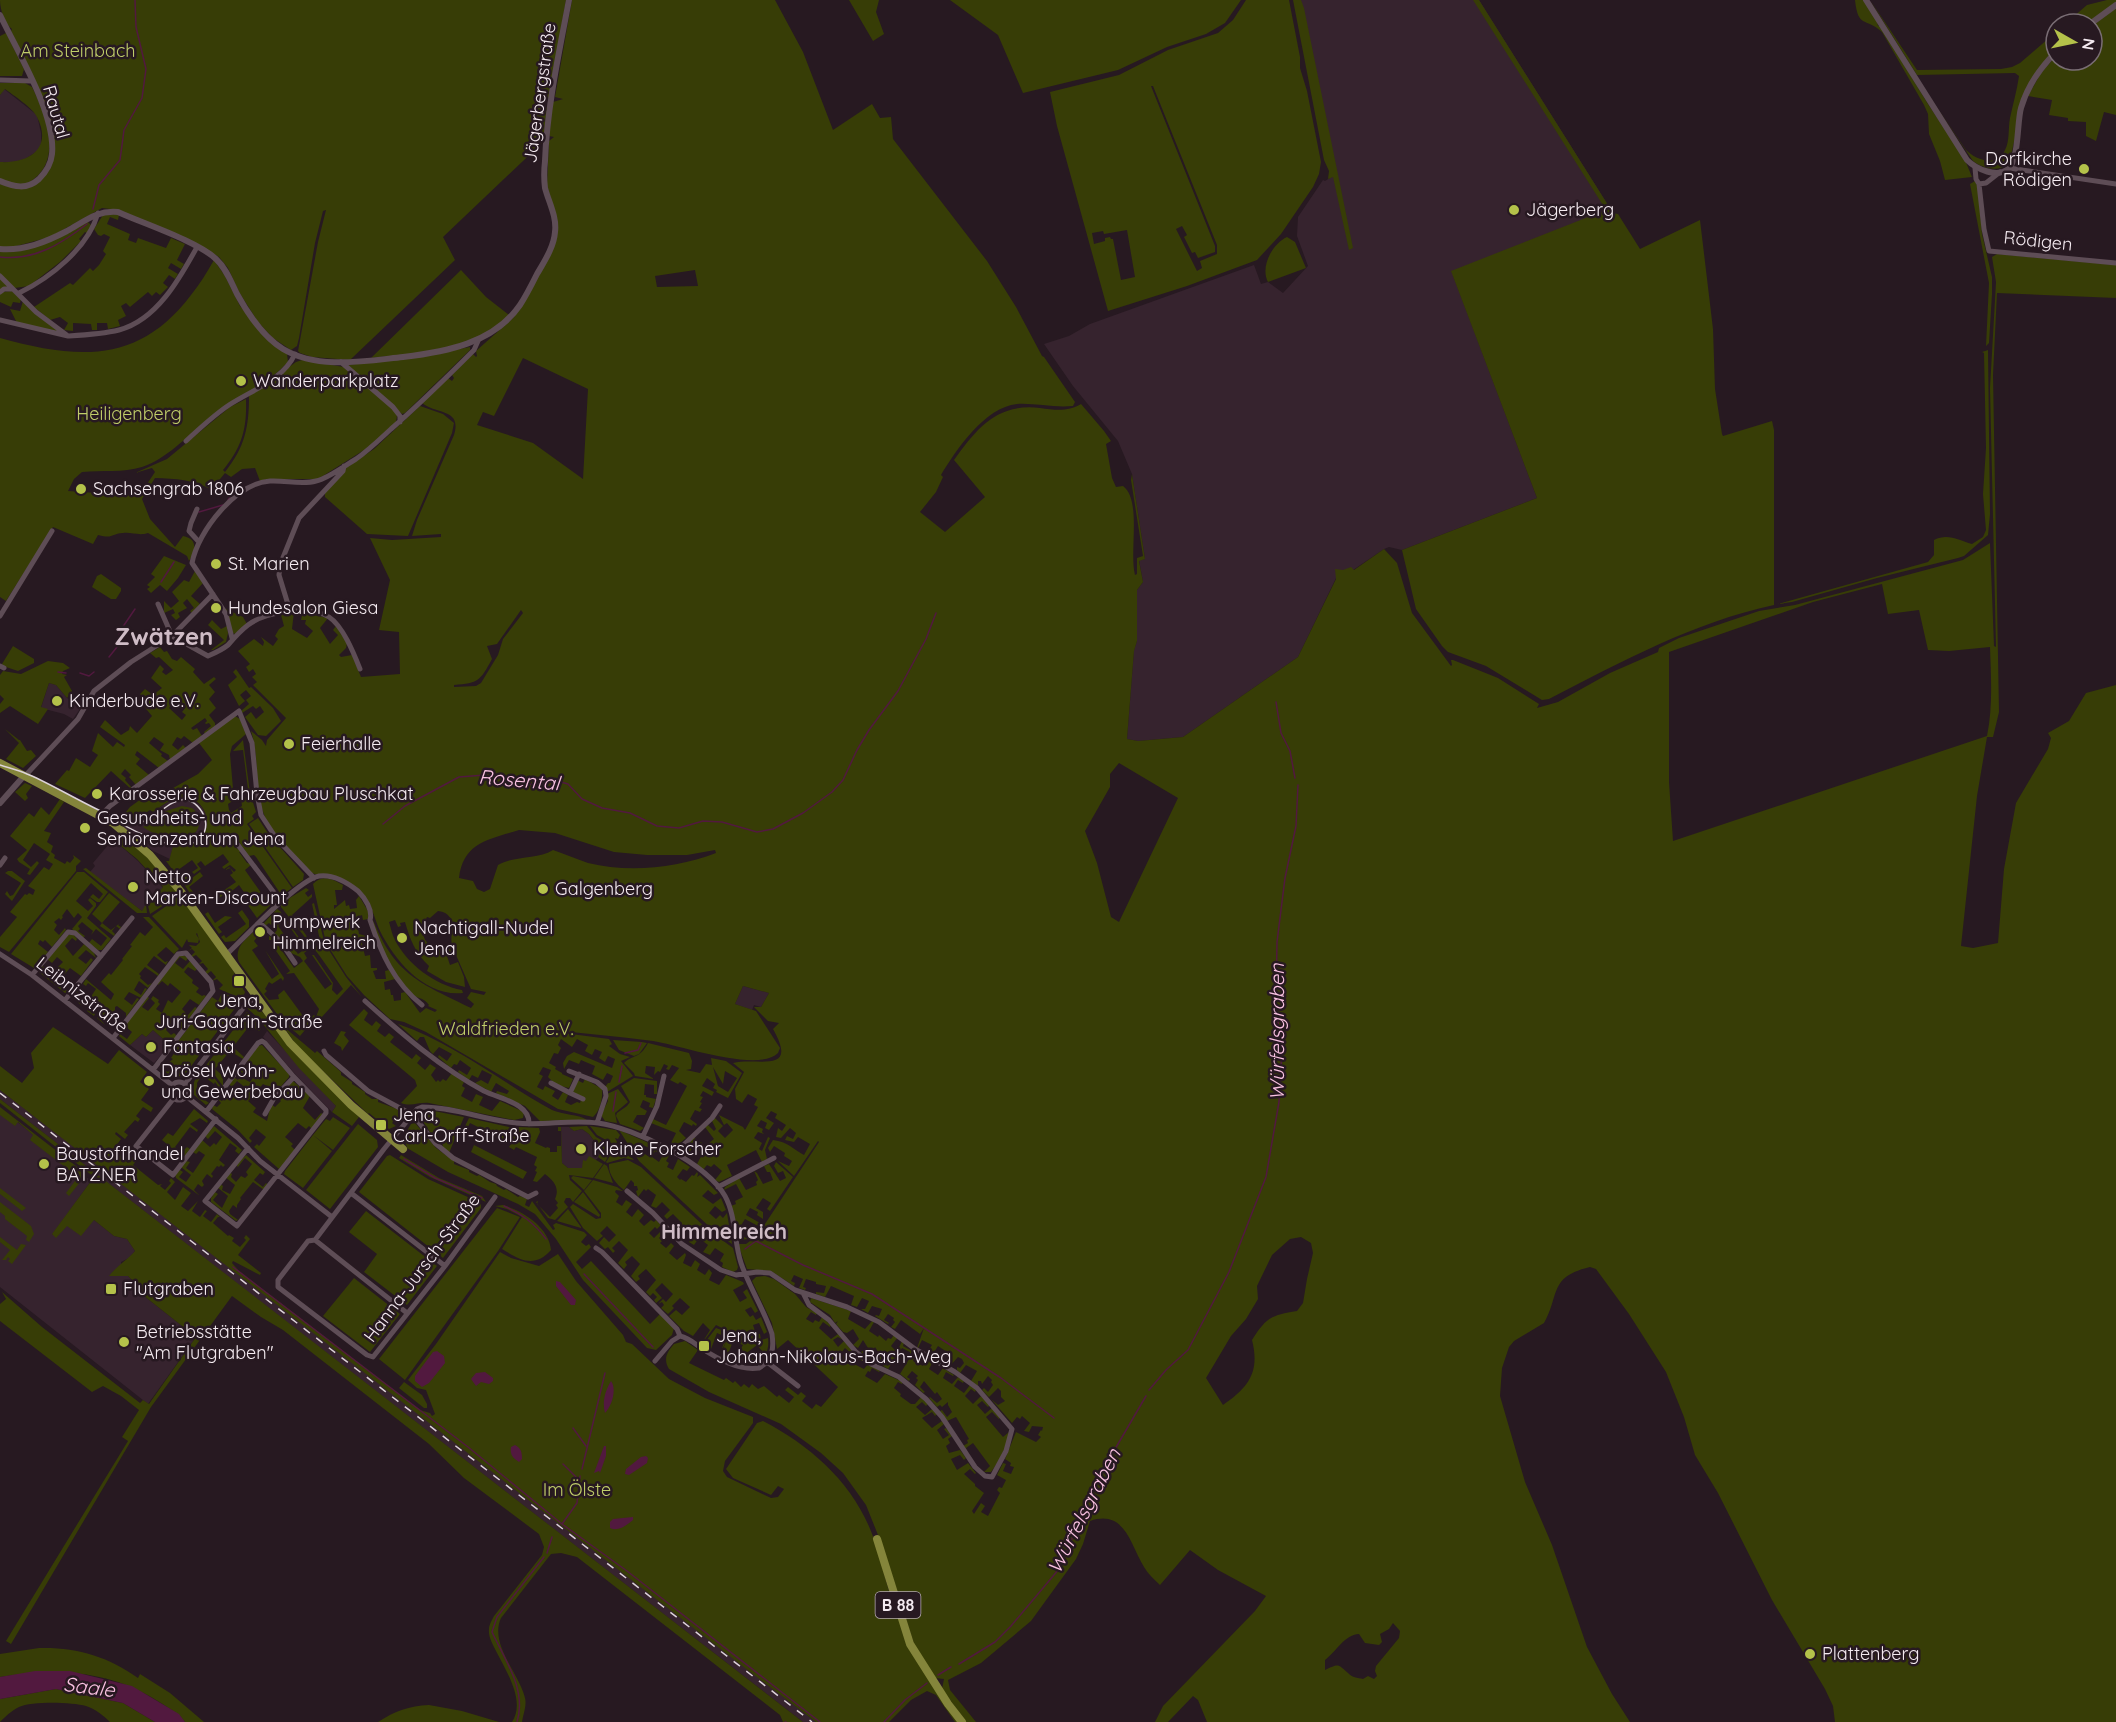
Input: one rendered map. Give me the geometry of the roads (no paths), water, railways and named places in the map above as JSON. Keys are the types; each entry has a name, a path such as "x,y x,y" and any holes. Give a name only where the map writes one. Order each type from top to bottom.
{"main road":[{"path":"0,763 100,816 127,834 163,869 273,1021 300,1054 351,1105 403,1149"},
{"name":"B 88","path":"877,1539 910,1644 962,1722"}],"street":[{"name":"Jägerbergstraße","path":"295,354 318,360 341,362 410,356 478,341 497,329 520,305 542,266 555,234 555,219 545,186 545,161 548,119 569,0"},
{"path":"1866,0 1967,160 1975,168 2000,172"},
{"name":"Rautal","path":"0,15 32,81 52,142 51,160 42,175 28,186 15,187 0,181"},
{"path":"2009,168 2014,158 2020,111 2024,99 2044,67"},
{"path":"0,80 32,81"},
{"name":"Rödigen","path":"1975,168 1989,251 2116,263"},
{"path":"1979,184 1986,183 2009,168 2116,184"},
{"path":"0,249 28,247 50,239 98,213 107,211 118,212 197,247 216,258 256,324 272,340 295,354 290,364 277,376 230,405 186,441"},
{"path":"19,293 30,288 61,264 94,227 98,213"},
{"path":"0,320 68,336 122,330 145,316 172,288 197,247"},
{"path":"0,276 36,312 68,336"},
{"path":"0,292 13,289"},
{"name":"Jägerbergstraße","path":"213,594 192,563 199,542 229,502 243,489 254,484 270,481 314,482 344,466 374,446 400,422 474,350 478,341"},
{"path":"341,362 393,407 400,416 400,422"},
{"path":"290,611 279,575 280,565 300,518 343,471 344,466"},
{"path":"197,509 189,531 199,542"},
{"path":"0,616 52,531"},
{"path":"0,803 78,719 94,691 131,662 172,636 213,594 225,614 232,638"},
{"path":"158,604 172,636 208,656 222,649 254,621 290,611 304,611 329,617 349,644 360,669"},
{"path":"100,816 110,806 239,711 252,743 261,815 276,838 314,878"},
{"path":"238,845 281,902"},
{"path":"0,865 5,858"},
{"path":"226,955 281,902 314,878 331,877 348,885 365,899 385,961 409,994 422,1005"},
{"path":"65,1000 132,918"},
{"path":"260,923 281,942 295,963"},
{"path":"32,975 69,932 75,933 101,956"},
{"path":"113,1038 178,954 186,953 211,982 213,991 153,1070"},
{"name":"Leibnizstraße","path":"0,954 65,1000 172,1085"},
{"path":"184,1084 244,1007 256,996"},
{"path":"365,1001 466,1081 524,1108 528,1113 529,1124"},
{"path":"206,1112 258,1043 262,1041 326,1110 326,1113 237,1226 205,1201 248,1148"},
{"path":"324,1051 368,1091 412,1115 435,1143 453,1158 528,1197 536,1193"},
{"path":"569,1071 605,1089 606,1096 597,1123"},
{"path":"570,1092 579,1074"},
{"path":"643,1136 657,1106 664,1076"},
{"path":"265,1114 274,1098 294,1077"},
{"path":"174,1098 170,1091 172,1085 178,1082 184,1084 187,1089 186,1096"},
{"path":"551,1083 584,1099"},
{"path":"186,1096 216,1119 278,1175 332,1217"},
{"path":"174,1098 181,1099 186,1096"},
{"path":"174,1098 136,1146 173,1175 216,1119"},
{"path":"675,1153 712,1118 720,1106"},
{"path":"408,1313 315,1240 412,1115 422,1107 429,1107 515,1123 597,1123 618,1126 675,1153 691,1163 718,1187 729,1206 746,1275 772,1334 772,1351 767,1362 759,1368 742,1368 702,1349 688,1338 680,1336 672,1341 655,1361"},
{"path":"718,1187 774,1158"},
{"path":"627,1191 653,1213 682,1244 727,1272 736,1275 770,1273 795,1290 870,1317 915,1349 963,1377 983,1393 1012,1429 1006,1451 991,1478 975,1467 942,1417 926,1399 899,1377 871,1364 856,1352 829,1320 809,1305 803,1293"},
{"path":"351,1193 445,1266"},
{"name":"Hanna-Jursch-Straße","path":"315,1240 308,1241 277,1283 278,1287 366,1356 373,1357 445,1266 495,1197"},
{"path":"597,1248 644,1294 677,1329 680,1336"},
{"path":"767,1362 798,1386"}],"water":[{"path":"556,1281 560,1282 576,1300 575,1305 571,1305 556,1286"},
{"path":"437,1351 444,1356 445,1363 429,1383 422,1387 415,1381 415,1376 433,1352"},
{"path":"485,1372 493,1378 493,1381 489,1384 481,1382 476,1386 471,1379 476,1373"},
{"path":"611,1381 614,1388 613,1397 605,1413 605,1397"},
{"path":"515,1445 521,1452 522,1459 519,1462 511,1454 511,1447"},
{"path":"604,1446 606,1446 606,1456 600,1473 599,1471 594,1473"},
{"path":"646,1456 647,1463 629,1475 625,1474 626,1469 641,1457"},
{"path":"633,1517 633,1520 622,1527 610,1528 610,1522 613,1519"},
{"name":"Saale","path":"35,1671 70,1671 132,1686 179,1714 185,1722 155,1722 123,1703 56,1689 0,1699 0,1677"}],"waterway":[{"path":"93,209 99,185 120,160 124,130 142,98 146,69 136,27 135,0"},
{"path":"0,257 12,258 36,254 57,244 87,224"},
{"path":"199,512 223,505"},
{"path":"161,582 174,562"},
{"path":"109,657 117,647 120,631 135,609"},
{"name":"Rosental","path":"383,824 405,806 459,777 485,775 535,785 554,780 568,784 582,799 602,808 630,813 657,826 679,828 703,821 722,822 757,832 773,829 803,813 832,792 843,780 869,730 898,691 926,639 936,613"},
{"path":"58,672 66,673"},
{"path":"80,673 89,676 94,672"},
{"name":"Würfelsgraben","path":"1276,702 1281,733 1290,751 1295,778"},
{"name":"Würfelsgraben","path":"1149,1390 1188,1350 1229,1272 1266,1177 1279,1102 1282,1051 1276,1007 1277,942 1285,878 1296,826 1298,785"},
{"path":"625,1053 638,1050 641,1043"},
{"path":"619,1082 622,1066"},
{"path":"613,1111 616,1092"},
{"path":"404,1159 435,1178 482,1198"},
{"path":"504,1206 527,1220 546,1239"},
{"path":"745,1249 756,1241 803,1265 872,1294 1001,1378 1054,1418"},
{"path":"233,1267 820,1722"},
{"path":"584,1274 653,1347"},
{"path":"582,1469 605,1373"},
{"name":"Würfelsgraben","path":"959,1664 995,1642 1059,1569 1081,1518 1087,1497 1146,1396"},
{"path":"573,1428 586,1446"},
{"path":"563,1464 579,1480"},
{"path":"562,1524 577,1503 580,1476"},
{"path":"547,1553 552,1537"},
{"path":"517,1722 519,1710 517,1687 492,1632 497,1617 544,1557"},
{"name":"Würfelsgraben","path":"938,1675 951,1667"},
{"name":"Würfelsgraben","path":"884,1722 905,1700 927,1683"}],"tram line":[{"path":"0,765 38,779 100,811 128,822 137,823 150,819 173,803 186,799 200,809 206,823 202,836 196,842 179,845 146,836 109,816"}],"railway":[{"path":"0,1093 812,1722"}],"place":[{"name":"Dorfkirche Rödigen","path":"2084,169"},
{"name":"Jägerberg","path":"1514,210"},
{"name":"Wanderparkplatz","path":"241,381"},
{"name":"Sachsengrab 1806","path":"81,489"},
{"name":"St. Marien","path":"216,564"},
{"name":"Hundesalon Giesa","path":"216,608"},
{"name":"Kinderbude e.V.","path":"57,701"},
{"name":"Feierhalle","path":"289,744"},
{"name":"Karosserie & Fahrzeugbau Pluschkat","path":"97,794"},
{"name":"Gesundheits- und Seniorenzentrum Jena","path":"85,828"},
{"name":"Netto Marken-Discount","path":"133,887"},
{"name":"Galgenberg","path":"543,889"},
{"name":"Pumpwerk Himmelreich","path":"260,932"},
{"name":"Nachtigall-Nudel Jena","path":"402,938"},
{"name":"Jena, Juri-Gagarin-Straße","path":"239,981"},
{"name":"Fantasia","path":"151,1047"},
{"name":"Drösel Wohn- und Gewerbebau","path":"149,1081"},
{"name":"Jena, Carl-Orff-Straße","path":"381,1125"},
{"name":"Kleine Forscher","path":"581,1149"},
{"name":"Baustoffhandel BATZNER","path":"44,1164"},
{"name":"Flutgraben","path":"111,1289"},
{"name":"Betriebsstätte \"Am Flutgraben\"","path":"124,1342"},
{"name":"Jena, Johann-Nikolaus-Bach-Weg","path":"704,1346"},
{"name":"Plattenberg","path":"1810,1654"}],"district":[{"name":"Zwätzen","path":"164,637"},
{"name":"Himmelreich","path":"724,1232"}],"park label":[{"name":"Am Steinbach","path":"78,51"},
{"name":"Heiligenberg","path":"129,414"},
{"name":"Waldfrieden e.V.","path":"506,1029"},
{"name":"Im Ölste","path":"577,1490"}]}
